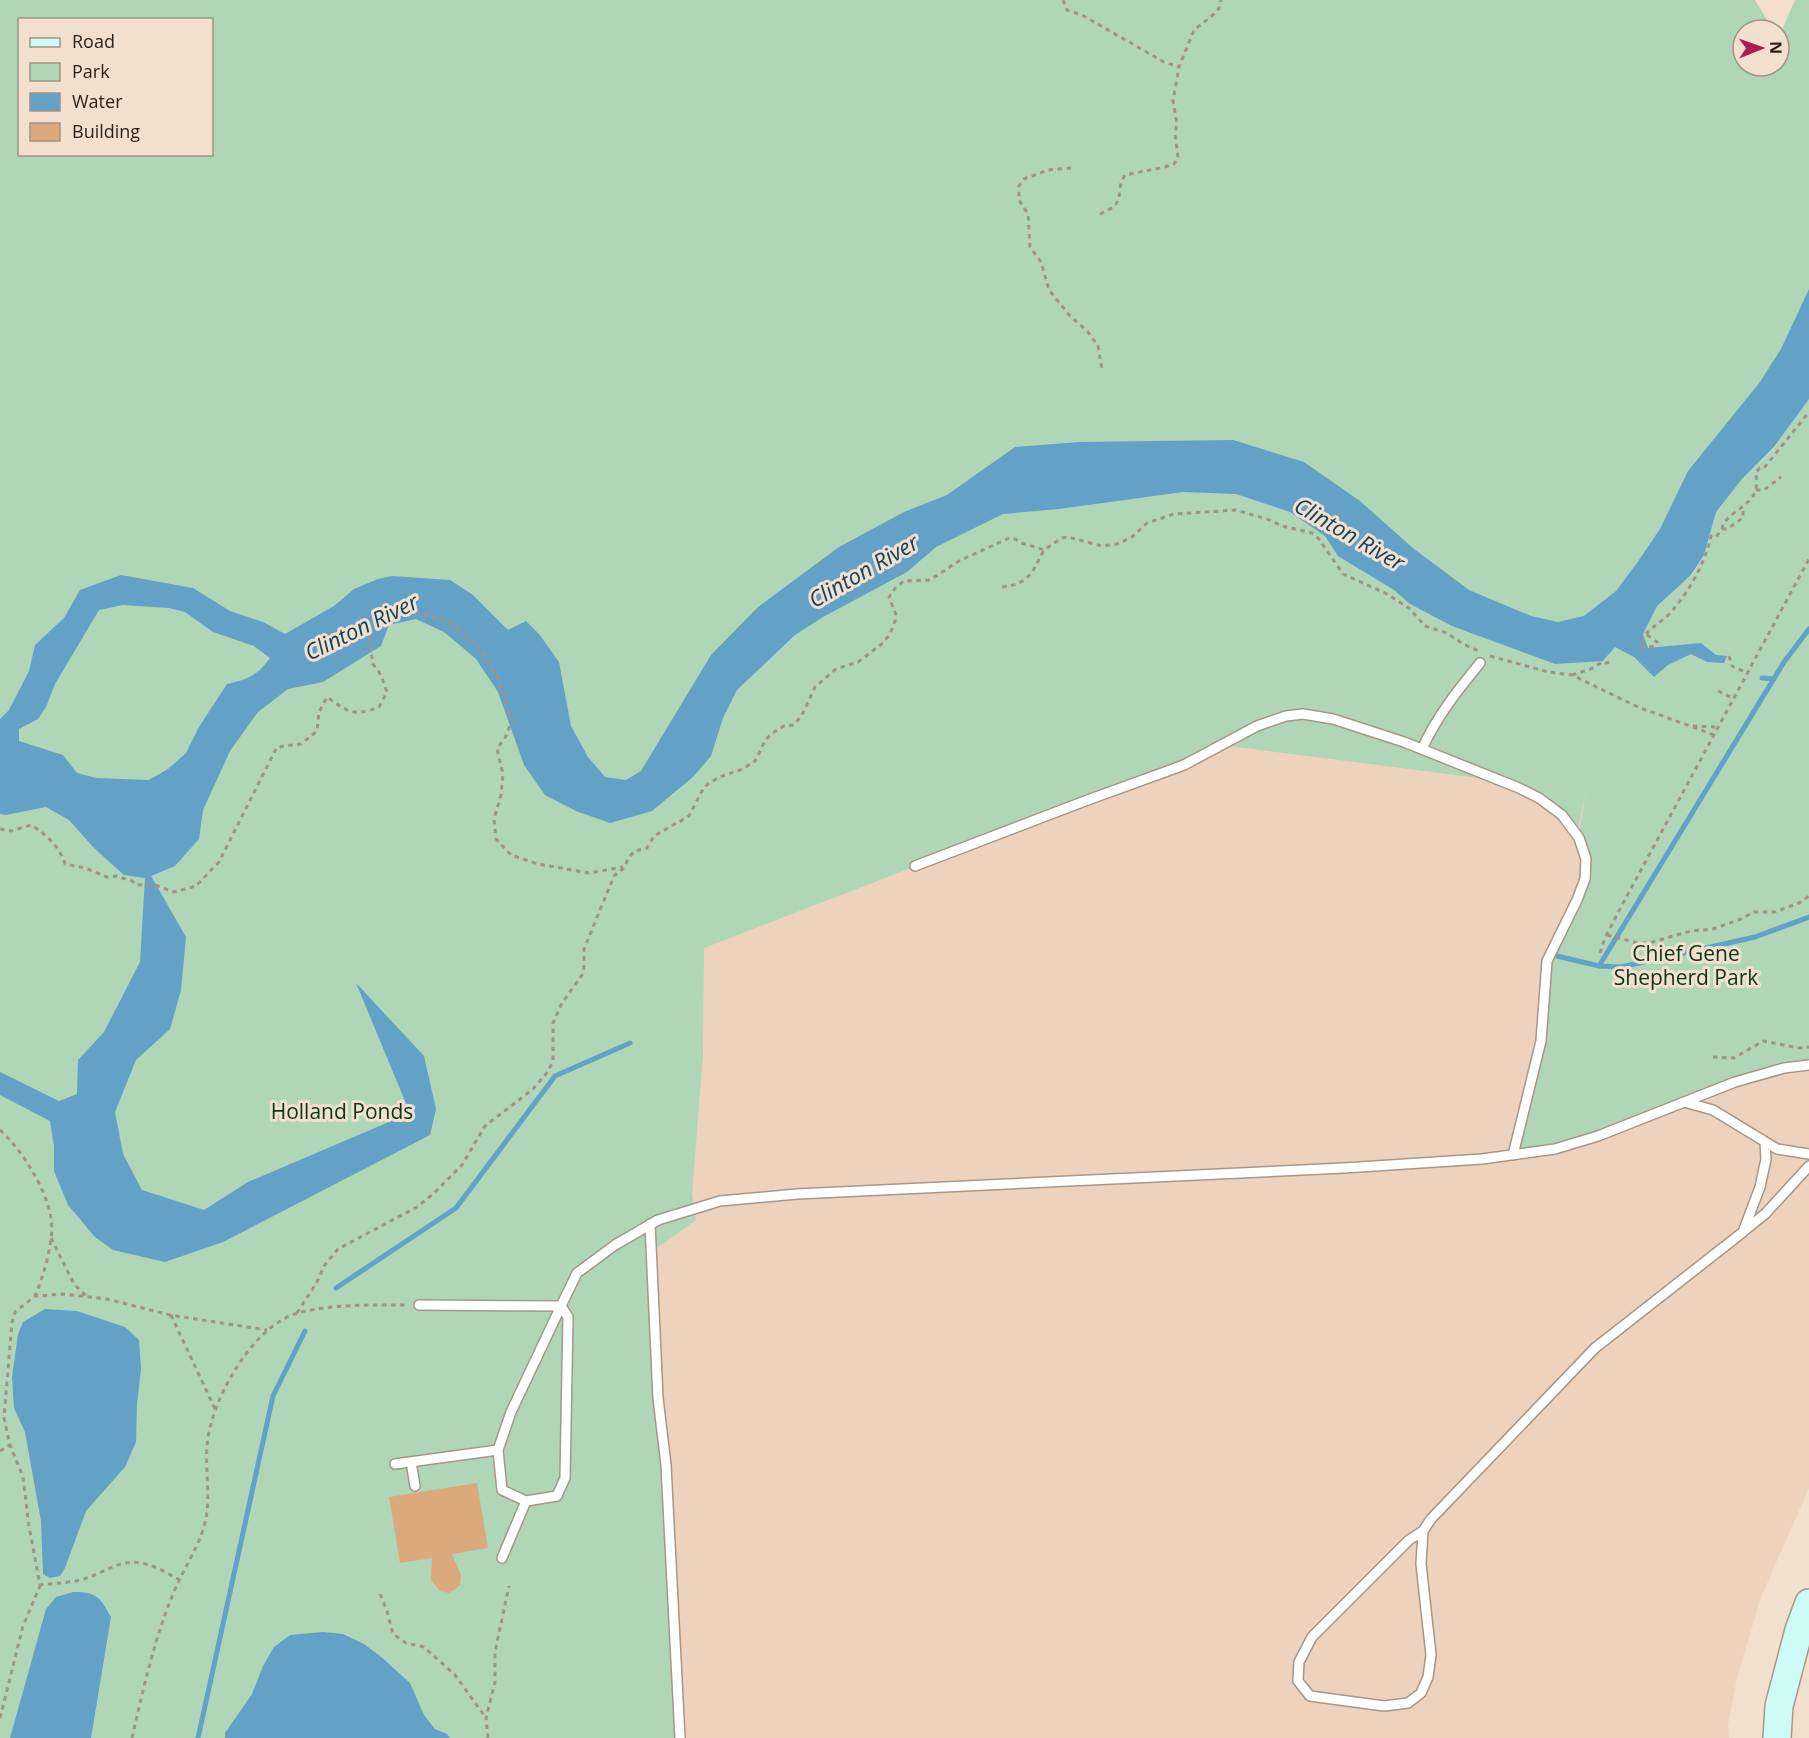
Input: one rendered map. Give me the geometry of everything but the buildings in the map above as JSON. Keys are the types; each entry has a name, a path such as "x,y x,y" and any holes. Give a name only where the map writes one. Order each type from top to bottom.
{"main road":[{"path":"1777,1738 1779,1706 1799,1630 1809,1603"}],"lane":[{"path":"1422,749 1433,724 1480,663"},
{"path":"915,866 1184,765 1257,726 1286,716 1303,714 1333,719 1422,749 1519,788 1539,798 1562,815 1579,838 1586,860 1585,879 1577,900 1546,961 1541,1041 1513,1155"},
{"path":"561,1306 568,1317 565,1478 557,1496 526,1500 502,1490 498,1450 511,1412 561,1306 577,1273 615,1245 658,1220 720,1201 797,1194 1355,1167 1513,1155 1555,1149 1598,1136 1735,1082 1784,1068 1809,1065"},
{"path":"1684,1102 1713,1110 1777,1149 1809,1154"},
{"path":"1743,1232 1760,1187 1766,1159 1765,1142"},
{"path":"1422,1532 1420,1564 1431,1655 1428,1677 1421,1693 1408,1703 1384,1706 1310,1696 1298,1681 1299,1662 1312,1637 1409,1540 1422,1532 1431,1519 1595,1348 1765,1214 1809,1166"},
{"path":"650,1224 658,1398 666,1465 680,1738"},
{"path":"419,1305 561,1306"},
{"path":"395,1464 498,1450"},
{"path":"411,1462 415,1486"},
{"path":"502,1558 526,1500"}],"path":[{"path":"1063,0 1067,10 1082,15 1164,62 1179,67"},
{"path":"1100,214 1112,209 1119,201 1122,179 1125,175 1165,167 1174,164 1178,158 1174,133 1176,116 1173,101 1179,67 1194,30 1219,8 1221,0"},
{"path":"1071,168 1048,170 1024,179 1019,186 1019,200 1028,214 1029,247 1041,262 1049,290 1098,346 1102,369"},
{"path":"1647,636 1657,642 1655,646 1642,648 1641,642 1647,636 1650,627 1664,620 1691,583 1707,554 1711,536 1716,537 1727,519 1743,507 1756,490 1756,472 1764,468 1809,412"},
{"path":"1756,490 1764,490 1781,477"},
{"path":"1722,530 1743,518 1743,507"},
{"path":"1002,587 1015,586 1028,579 1044,550 1062,538 1068,537 1102,546 1118,544 1132,537 1147,523 1174,514 1236,510 1282,526 1311,533 1319,539 1343,574 1409,608 1425,626 1447,633 1488,656 1548,672 1572,675 1638,707 1714,735"},
{"path":"297,1313 317,1282 324,1266 338,1249 417,1207 433,1194 462,1165 485,1126 532,1089 546,1074 553,1062 553,1023 562,1004 582,975 584,949 614,876 625,867 627,858 635,851 647,848 654,836 689,816 703,789 709,783 743,769 755,761 771,734 784,726 794,725 802,715 815,687 836,669 858,662 883,643 890,634 896,615 890,597 896,587 904,581 930,580 959,561 1007,539 1013,538 1044,550"},
{"path":"1600,953 1607,935 1809,559"},
{"path":"0,829 11,831 31,825 58,846 65,864 85,868 107,877 116,876 137,885 152,885 174,892 196,886 219,862 277,747 301,744 317,731 319,712 327,697 344,709 362,714 379,707 387,692 381,675 373,664 368,632 382,619 410,610 449,622 478,646 498,676 512,720 506,736 497,749 504,774 494,819 496,839 511,855 538,864 588,873 625,867"},
{"path":"1729,656 1732,666 1747,673"},
{"path":"1572,675 1591,669 1602,662 1610,662"},
{"path":"1718,691 1733,698"},
{"path":"1690,726 1718,727"},
{"path":"1607,935 1648,943 1691,931 1713,929 1742,919 1754,912 1775,912 1799,903 1809,896"},
{"path":"1713,1057 1734,1058 1763,1041 1799,1048 1809,1047"},
{"path":"0,1130 26,1159 52,1219 44,1277 35,1296 15,1312 12,1322 4,1418 9,1445 23,1477 40,1585 24,1626 0,1718"},
{"path":"51,1236 74,1284 86,1297"},
{"path":"35,1296 63,1294 107,1299 170,1315 267,1330"},
{"path":"132,1738 147,1673 173,1593 198,1545 206,1520 207,1445 215,1408 231,1376 267,1330 297,1313 356,1305 419,1305"},
{"path":"170,1315 215,1408"},
{"path":"0,1451 9,1445"},
{"path":"40,1585 65,1583 88,1577 128,1562 141,1563 180,1580"},
{"path":"488,1738 486,1718 495,1682 495,1652 508,1586"},
{"path":"380,1594 393,1634 406,1643 424,1647 455,1675 486,1718"}],"shaded area":[{"path":"1634,708 1809,1060 1809,1488 1761,1597 1737,1678 1728,1725 1729,1738 671,1738 492,1422 663,943 927,740"}],"green space":[{"path":"0,0 1755,0 1766,18 1731,18 1731,78 1791,78 1791,18 1787,18 1795,0 1809,0 1809,356 1644,583 1550,662 1605,660 1614,646 1656,604 1692,575 1704,555 1716,511 1742,479 1774,448 1809,397 1809,1061 1596,1134 1555,1145 1517,1151 1544,1042 1549,962 1588,880 1579,832 1586,792 1578,828 1565,812 1510,782 1222,745 1188,761 704,948 703,1054 692,1194 696,1220 654,1250 677,1738 0,1738"}],"water":[{"name":"Clinton River","path":"1809,289 1809,399 1774,447 1742,479 1716,512 1704,555 1691,575 1657,606 1643,634 1648,648 1701,643 1716,655 1727,656 1724,663 1707,662 1691,654 1668,665 1654,677 1634,657 1615,647 1603,661 1555,664 1452,626 1410,604 1394,590 1338,556 1325,536 1290,512 1236,494 1183,492 1059,509 1003,514 936,547 907,572 823,617 795,635 737,690 723,718 711,756 693,777 652,811 610,823 576,811 545,795 524,765 498,692 476,659 444,632 416,619 389,625 381,646 323,682 288,689 258,712 230,751 203,810 199,839 175,866 151,876 186,937 181,990 170,1029 136,1060 115,1112 123,1154 142,1190 204,1210 248,1182 410,1113 356,983 424,1056 436,1109 430,1135 223,1242 165,1262 113,1250 95,1237 68,1205 54,1171 54,1146 50,1121 0,1095 0,1072 59,1101 77,1094 78,1060 104,1032 140,962 145,878 124,875 94,848 69,820 46,807 6,815 0,814 0,719 9,710 29,671 35,645 64,618 80,590 121,575 193,588 230,611 263,622 285,634 334,606 354,589 378,579 392,576 450,580 473,595 508,630 526,621 539,634 559,662 571,726 588,757 605,777 626,780 641,771 711,655 758,607 839,547 904,512 947,495 1015,447 1079,442 1233,440 1304,462 1360,501 1414,549 1469,590 1531,616 1558,622 1584,616 1616,591 1637,563 1660,529 1688,471 1760,382 1781,349","holes":["123,605 169,608 185,612 213,632 254,646 270,658 252,676 227,684 199,727 186,753 168,769 149,780 96,778 77,773 63,755 19,741 19,729 38,719 46,707 55,684 99,610"]},
{"path":"45,1309 77,1311 125,1327 139,1340 141,1369 136,1442 125,1467 86,1511 60,1576 50,1578 43,1574 41,1521 25,1432 14,1408 12,1377 18,1334 23,1322"},
{"path":"73,1592 88,1593 97,1597 111,1617 91,1738 10,1738 46,1609 56,1597"},
{"path":"323,1632 343,1634 364,1644 380,1656 410,1683 424,1715 435,1729 447,1734 450,1738 225,1738 225,1733 252,1694 263,1666 274,1647 290,1635"}],"waterway":[{"path":"1599,966 1784,662 1809,629"},
{"path":"1762,678 1774,679"},
{"path":"1557,956 1599,966 1621,967 1755,937 1809,917"},
{"path":"336,1288 456,1208 555,1076 630,1043"},
{"path":"198,1738 273,1396 305,1331"}],"park label":[{"name":"Chief Gene Shepherd Park","path":"1686,965"},
{"name":"Holland Ponds","path":"342,1111"}]}
